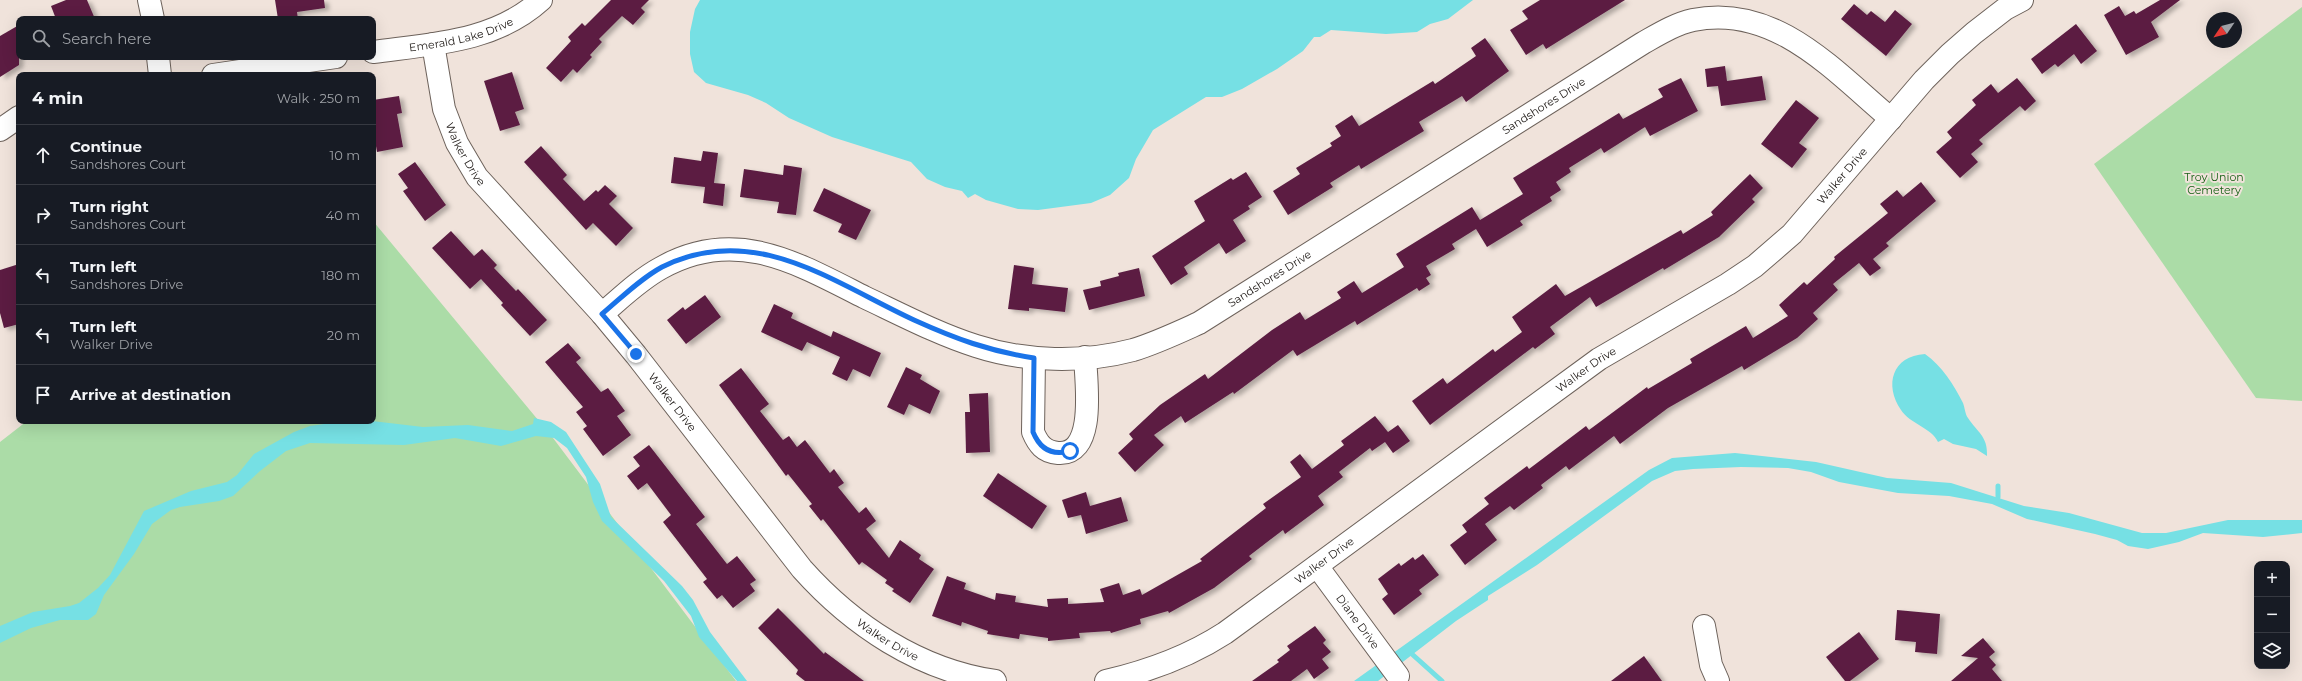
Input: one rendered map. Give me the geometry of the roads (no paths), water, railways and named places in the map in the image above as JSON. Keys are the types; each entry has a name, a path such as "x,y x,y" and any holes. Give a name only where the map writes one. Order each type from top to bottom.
{"street":[{"path":"149,0 152,16"},
{"name":"Emerald Lake Drive","path":"376,52 468,38 490,32 520,17 541,0"},
{"name":"Walker Drive","path":"1106,681 1157,668 1210,643 1238,625 1599,360 1728,284 1755,266 1792,234 1891,119 1950,54 1974,32 2005,9 2022,0"},
{"name":"Sandshores Drive","path":"602,314 645,278 661,268 686,257 710,252 745,250 766,253 794,262 914,320 977,346 1034,358 1085,357 1132,350 1166,338 1199,323 1643,42 1669,28 1693,20 1716,18 1735,19 1786,34 1818,57 1891,119"},
{"name":"Walker Drive","path":"433,44 444,109 466,160 494,198 602,314 636,354 776,538 827,597 866,628 894,645 948,670 985,680"},
{"path":"158,60 160,72"},
{"path":"234,72 316,60"},
{"path":"0,130 16,119"},
{"path":"1034,358 1033,432 1038,442 1044,448 1052,452 1063,453 1077,445 1083,438 1086,426 1085,357"},
{"name":"Diane Drive","path":"1317,566 1398,676"},
{"path":"1704,626 1711,665 1718,681"}],"water":[{"path":"700,0 1473,0 1448,19 1430,24 1417,32 1386,34 1331,30 1320,37 1314,37 1303,51 1277,69 1242,89 1222,97 1206,97 1153,130 1136,159 1129,178 1110,195 1091,203 1038,210 1018,209 986,200 975,194 968,198 962,191 945,187 927,179 911,162 832,137 789,118 766,103 748,95 706,83 694,72 690,54 690,32 695,9"},
{"path":"1925,354 1937,364 1956,389 1963,403 1967,416 1984,439 1987,449 1987,456 1976,449 1953,444 1944,439 1938,442 1931,433 1910,419 1901,410 1893,391 1892,382 1894,373 1898,366 1905,360 1914,356"},
{"path":"534,418 551,422 566,432 600,484 611,517 682,586 693,600 710,632 747,681 737,681 699,637 691,616 664,581 602,521 593,502 586,477 567,448 554,438 536,436 501,446 455,438 404,445 310,443 286,451 260,471 233,496 219,501 180,507 171,510 152,524 134,554 104,595 96,614 88,620 60,620 31,628 0,643 0,626 33,612 70,606 79,603 98,588 110,575 144,511 191,491 227,482 237,475 254,454 294,432 310,426 324,424 376,424 376,421 423,427 468,425 512,431 533,424"},
{"path":"1735,453 1816,462 1887,478 1951,483 2024,506 2069,513 2142,533 2166,533 2228,520 2302,520 2302,533 2263,537 2203,533 2179,542 2148,549 2128,546 2117,540 2095,534 2027,519 1992,504 1949,496 1898,493 1839,482 1811,472 1788,468 1741,467 1675,471 1652,481 1537,565 1488,596 1488,600 1456,621 1378,681 1354,681 1649,470 1672,458"}],"waterway":[{"path":"1998,486 1998,497"},
{"path":"1413,655 1442,681"}],"park label":[{"name":"Troy Union Cemetery","path":"2214,183"}]}
